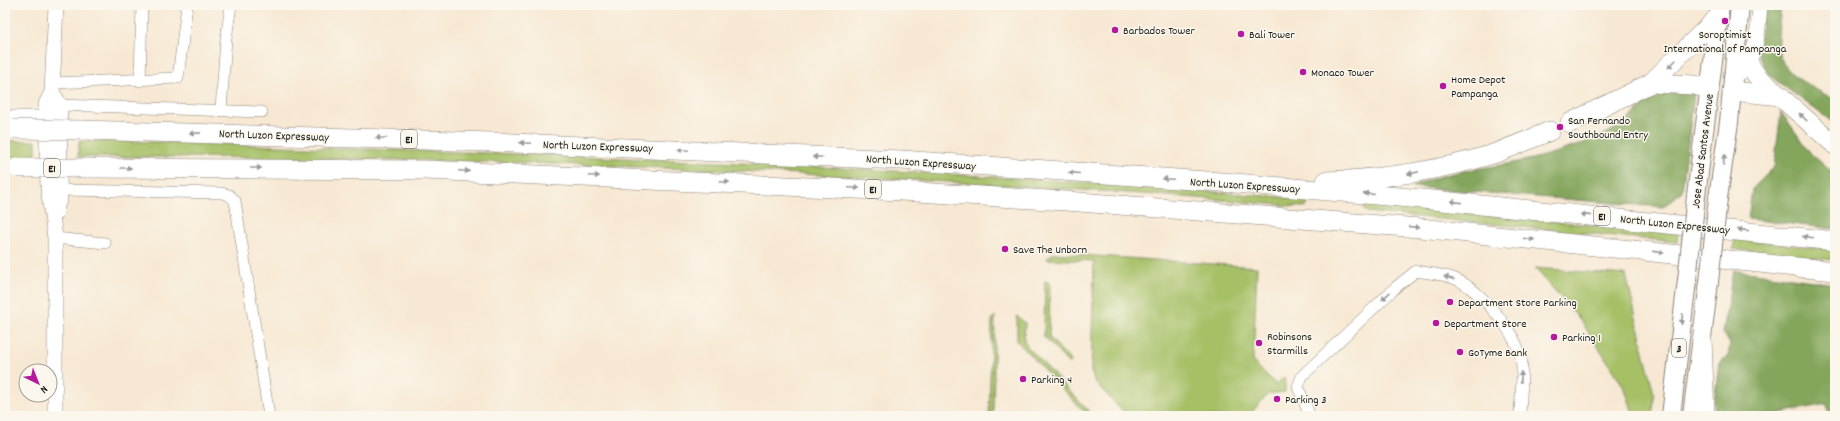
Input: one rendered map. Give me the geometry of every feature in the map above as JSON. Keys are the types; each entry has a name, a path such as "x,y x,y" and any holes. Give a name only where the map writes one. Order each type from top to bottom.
{"highway":[{"name":"Jose Abad Santos Avenue","path":"1692,416 1733,86 1740,5"},
{"name":"Jose Abad Santos Avenue","path":"1671,416 1719,11"},
{"path":"1570,123 1651,83 1719,11"},
{"path":"1738,24 1757,76 1782,96 1835,145"},
{"path":"1651,83 1694,85 1710,89 1733,86 1782,96"},
{"name":"North Luzon Expressway","path":"8,125 81,130 484,142 901,160 1235,183 1422,198 1835,241"},
{"path":"1235,183 1333,181 1400,175 1485,156 1550,131"},
{"name":"E1","path":"11,168 426,170 916,192 1066,201 1420,228 1830,271"},
{"path":"1702,339 1705,416"}],"main road":[{"path":"55,416 54,232 48,187 46,104 53,88 56,5"},
{"path":"1733,86 1751,59 1760,5"},
{"path":"53,88 60,105 59,195 54,232"}],"street":[{"path":"140,81 142,5"},
{"path":"53,88 178,78 187,5"},
{"path":"221,110 226,39 231,5"},
{"path":"60,105 262,112"},
{"path":"8,125 47,116"},
{"path":"105,243 54,232 61,215 61,192 64,190 222,193 233,197 242,237 269,416"},
{"path":"1310,416 1298,387 1302,376 1396,287 1416,271 1450,277 1465,284 1476,293 1500,318 1516,344 1521,358 1520,416"}],"green space":[{"path":"1764,5 1781,5 1778,32 1778,48 1780,57 1785,66 1800,80 1835,100 1835,124 1770,76 1758,54"},
{"path":"1663,89 1694,94 1682,191 1663,207 1412,187 1440,176 1537,158 1589,141 1621,125"},
{"path":"1781,112 1812,155 1835,174 1835,229 1748,219 1752,189 1774,167"},
{"path":"5,141 36,141 36,157 5,156"},
{"path":"79,141 196,143 621,158 848,168 1189,190 1303,199 1308,201 1307,206 1303,207 1151,195 897,179 590,165 283,158 78,157"},
{"path":"1367,204 1678,233 1677,242 1367,212 1363,207"},
{"path":"1735,239 1835,250 1835,260 1733,249"},
{"path":"1053,253 1257,267 1253,362 1276,384 1285,377 1285,392 1268,394 1251,413 1251,416 1127,416 1095,382 1091,372 1094,261 1046,259"},
{"path":"1535,268 1626,275 1654,394 1653,416 1634,416 1625,389 1603,354 1578,317"},
{"path":"1733,270 1835,284 1835,416 1829,416 1827,404 1765,416 1715,416 1714,402 1719,363 1728,356 1730,344 1723,332"},
{"path":"1045,281 1050,283 1049,337 1071,361 1069,364 1044,337"},
{"path":"995,316 993,416 989,416 992,320"},
{"path":"1017,316 1025,323 1024,341 1027,346 1093,416 1088,416 1017,341"}],"place":[{"name":"Soroptimist International of Pampanga","path":"1725,21"},
{"name":"Barbados Tower","path":"1115,30"},
{"name":"Bali Tower","path":"1241,34"},
{"name":"Monaco Tower","path":"1303,72"},
{"name":"Home Depot Pampanga","path":"1443,86"},
{"name":"San Fernando Southbound Entry","path":"1560,127"},
{"name":"Save The Unborn","path":"1005,249"},
{"name":"Department Store Parking","path":"1450,302"},
{"name":"Department Store","path":"1436,323"},
{"name":"Parking 1","path":"1554,337"},
{"name":"Robinsons Starmills","path":"1259,343"},
{"name":"GoTyme Bank","path":"1460,352"},
{"name":"Parking 4","path":"1023,379"},
{"name":"Parking 3","path":"1277,399"}]}
